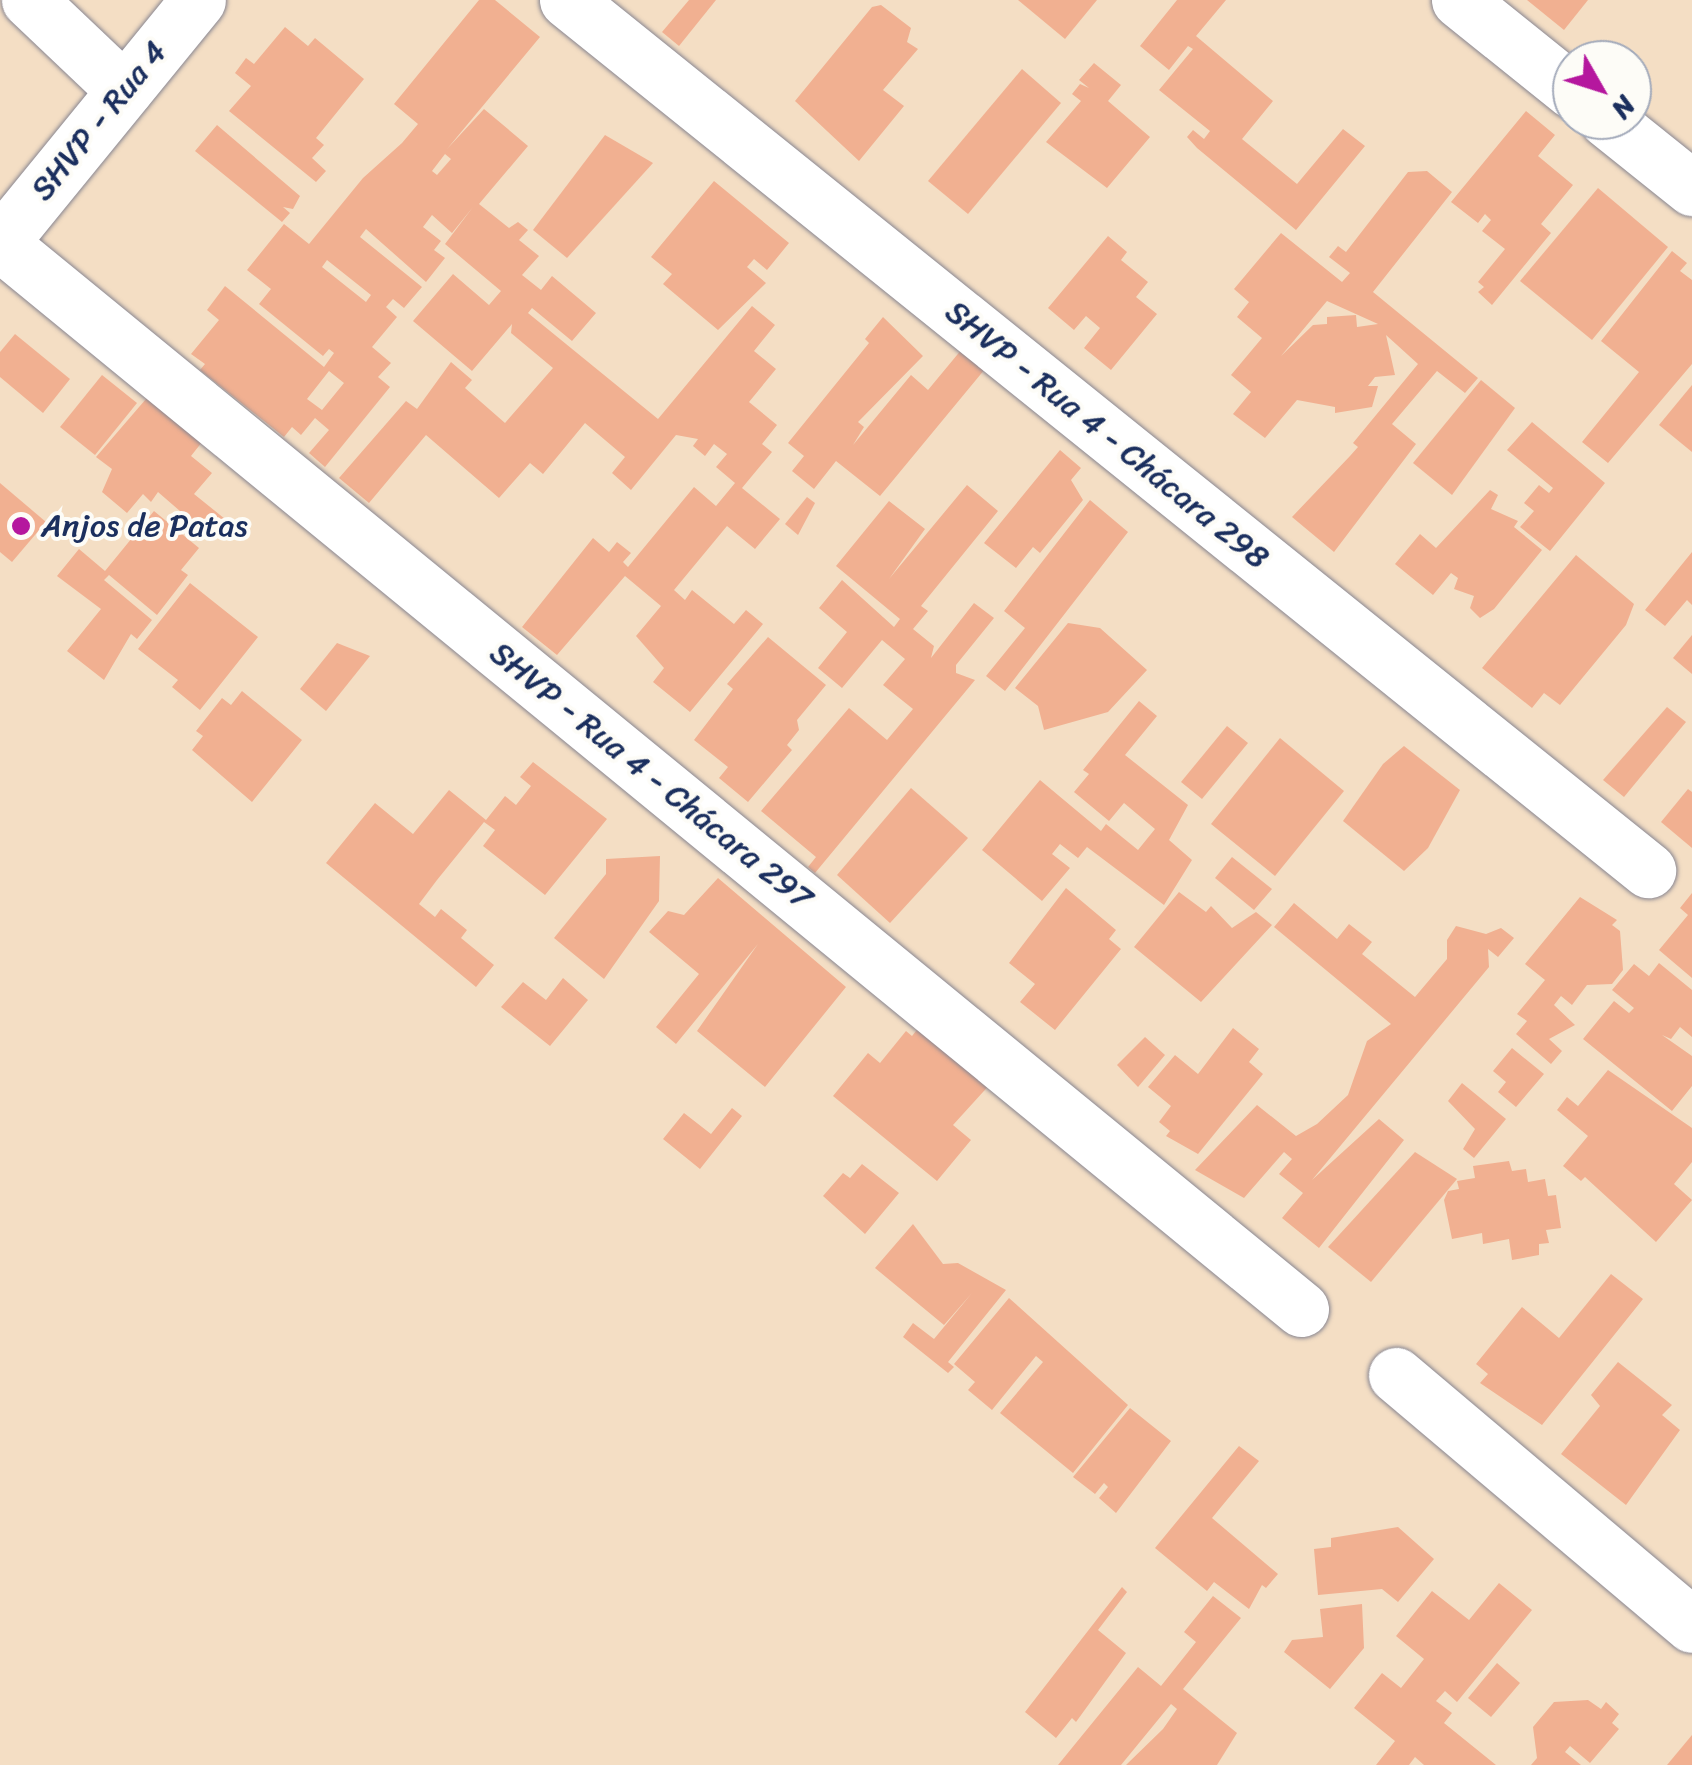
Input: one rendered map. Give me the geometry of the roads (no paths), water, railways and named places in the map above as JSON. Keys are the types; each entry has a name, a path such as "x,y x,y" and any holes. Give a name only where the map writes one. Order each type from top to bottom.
{"street":[{"path":"29,0 124,90"},
{"name":"SHVP - Rua 4","path":"8,215 124,90 198,0"},
{"name":"SHVP - Rua 4 - Chácara 298","path":"566,0 1648,870"},
{"path":"1459,0 1552,76"},
{"path":"1633,140 1692,188"},
{"name":"SHVP - Rua 4 - Chácara 297","path":"8,215 1301,1309"},
{"path":"1396,1375 1692,1625"}],"place":[{"name":"Anjos de Patas","path":"21,526"}]}
